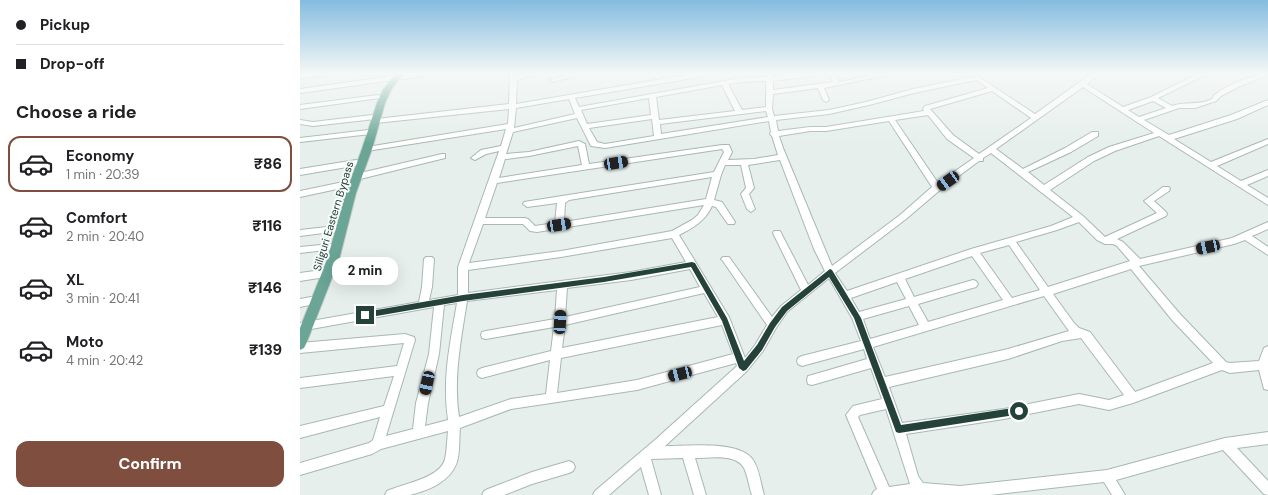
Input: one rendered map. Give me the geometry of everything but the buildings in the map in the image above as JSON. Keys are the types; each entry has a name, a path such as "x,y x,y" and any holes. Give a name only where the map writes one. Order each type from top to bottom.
{"main road":[{"name":"Siliguri Eastern Bypass","path":"303,326 335,254 356,163 384,97"},
{"name":"Siliguri Eastern Bypass","path":"300,344 303,326 331,247 336,229 337,217 352,180 367,149 378,98"}],"street":[{"path":"346,102 348,97"},
{"path":"391,495 434,480 442,475 447,469 451,460 454,424 451,402 451,372 463,298 463,267 503,153 510,129 514,106 514,97"},
{"path":"300,122 313,124 514,106 566,97"},
{"path":"572,97 594,144 605,146 658,137 770,114"},
{"path":"367,149 485,130 510,129 647,97"},
{"path":"652,97 658,137"},
{"path":"731,97 739,112"},
{"path":"769,97 770,114 774,134 782,157 830,272 846,296 857,318 899,429 916,491"},
{"path":"585,126 739,112 770,114 848,109 891,97"},
{"path":"961,97 927,107 926,109 950,137 980,159"},
{"path":"1005,97 1036,118"},
{"path":"604,493 696,410 741,363 759,348 772,325 784,309 903,217 937,188 980,159 1065,97"},
{"path":"1104,97 1268,202"},
{"path":"1139,119 1171,108 1184,105 1195,106 1214,100 1216,97"},
{"path":"300,107 378,98"},
{"path":"1123,109 1154,98 1171,108"},
{"path":"1169,138 1266,105"},
{"path":"774,134 810,129 826,129 928,112"},
{"path":"890,118 937,188"},
{"path":"300,140 368,132"},
{"path":"1043,190 1091,158 1112,149 1160,133"},
{"path":"1022,172 1068,150 1095,134"},
{"path":"1212,165 1268,141"},
{"path":"475,158 484,152 529,154 579,143 581,144 586,167"},
{"path":"463,267 569,253 674,234 690,226 701,218 710,202 717,174 728,152 726,148 722,147 494,181"},
{"path":"992,150 1080,218 1100,238 1105,241 1114,241 1120,244 1176,317 1222,365 1230,368 1263,365"},
{"path":"300,194 442,156"},
{"path":"722,163 744,163 782,157"},
{"path":"300,172 356,163"},
{"path":"744,163 750,188 745,194 751,209"},
{"path":"1241,184 1268,173"},
{"path":"527,204 717,174"},
{"path":"1105,241 1163,214 1148,201 1166,190"},
{"path":"559,225 561,202 563,199"},
{"path":"479,221 525,221 533,228 710,202 720,206 731,222"},
{"path":"846,296 974,251 1054,228 1080,218"},
{"path":"802,361 867,344 1046,292 1135,264 1224,244 1246,236 1268,225"},
{"path":"300,233 336,229"},
{"path":"777,233 806,291"},
{"path":"674,234 725,320 741,363"},
{"path":"1246,236 1268,252"},
{"path":"1010,240 1070,326 1074,330 1082,332 1086,335 1133,398"},
{"path":"300,250 331,247"},
{"path":"974,251 1010,302"},
{"path":"423,305 427,286 429,259"},
{"path":"726,259 772,325"},
{"path":"303,326 463,298 632,276 692,264"},
{"path":"300,278 322,274"},
{"path":"900,278 925,327"},
{"path":"857,318 973,284"},
{"path":"551,399 560,322 562,286"},
{"path":"486,335 560,322 707,289"},
{"path":"300,303 311,301"},
{"path":"418,433 422,404 434,354 439,302"},
{"path":"482,373 556,354 725,320"},
{"path":"882,383 1008,354 1082,332"},
{"path":"300,348 409,338 410,343 378,444"},
{"path":"1268,350 1263,365 1268,385"},
{"path":"812,380 874,362"},
{"path":"300,469 372,448 378,444 454,424 511,404 637,385 741,363"},
{"path":"899,429 1004,414 1079,399 1108,405 1133,398 1222,365"},
{"path":"300,384 401,370"},
{"path":"889,403 857,410 852,415 884,495 916,491 961,494 1107,476 1225,444 1268,438"},
{"path":"300,432 388,410"},
{"path":"1225,444 1268,490"},
{"path":"647,454 727,452 740,455 748,464 758,495"},
{"path":"687,453 700,495"},
{"path":"647,454 655,495"},
{"path":"488,495 507,486 569,467"},
{"path":"1107,476 1119,495"}],"route":[{"path":"365,315 463,298 632,276 692,264 725,320 743,368 759,348 772,325 784,309 830,272 853,308 899,429 1019,411"}]}
